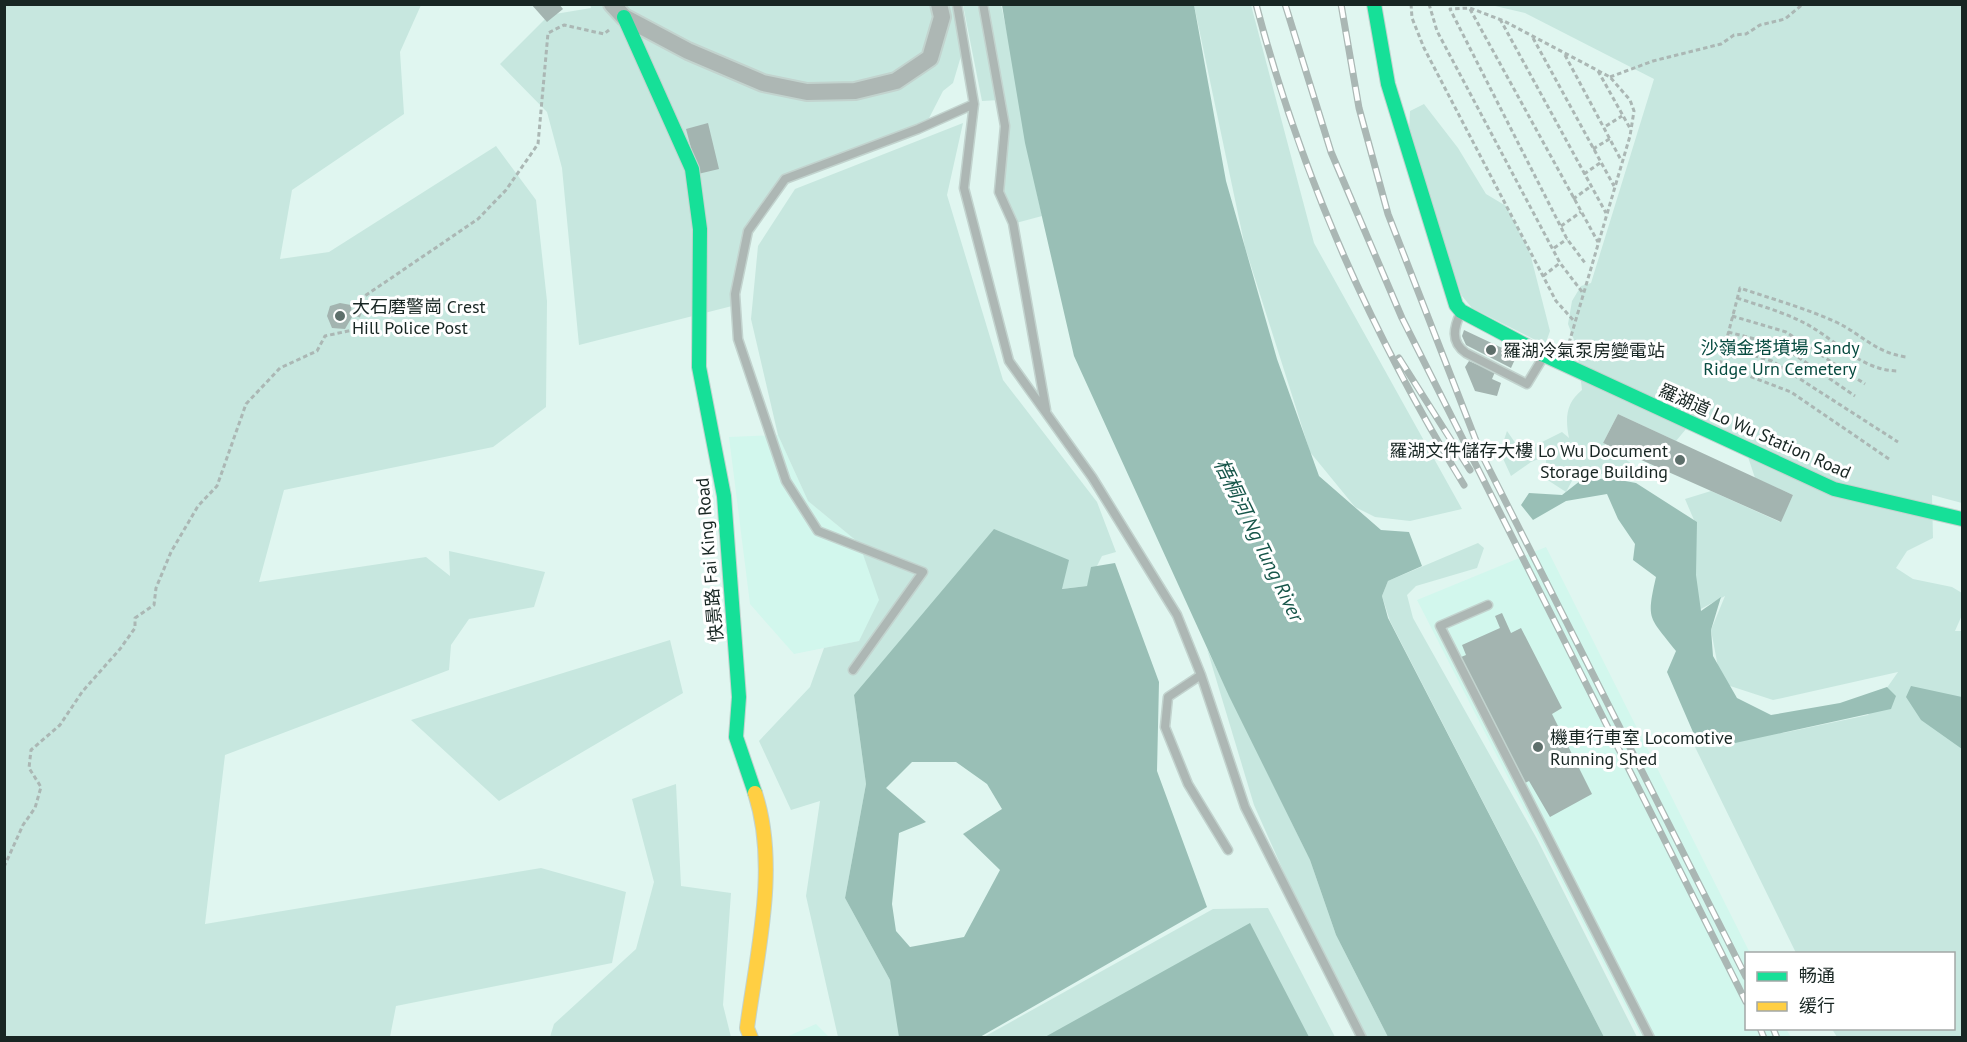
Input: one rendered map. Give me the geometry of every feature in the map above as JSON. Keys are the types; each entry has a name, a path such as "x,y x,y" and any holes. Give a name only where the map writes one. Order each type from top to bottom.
{"street":[{"path":"612,4 624,17 688,51 763,83 807,92 855,91 896,81 930,58 942,16 939,4"},
{"path":"1374,4 1388,84 1455,305 1461,311"},
{"name":"快景路 Fai King Road","path":"624,17 692,169 700,229 699,367 724,496 739,697 736,737 764,821 764,895 747,1028 751,1038"},
{"name":"羅湖道 Lo Wu Station Road","path":"1461,311 1544,355 1834,489 1962,519"}],"lane":[{"path":"957,4 974,104 964,188 1009,362 1092,477 1177,615 1201,675 1245,807 1362,1038"},
{"path":"983,4 1005,126 999,192 1013,223 1046,414"},
{"path":"853,670 922,572 818,531 786,481 738,339 735,294 748,231 785,180 900,136 974,104"},
{"path":"1461,311 1453,327 1459,346 1466,353 1527,384 1544,355"},
{"path":"1488,606 1440,627 1650,1038"},
{"path":"1201,675 1168,698 1165,726 1188,784 1228,850"}],"path":[{"path":"1411,4 1412,18 1424,48 1556,301 1575,322"},
{"path":"1429,4 1437,31 1560,262 1583,293"},
{"path":"1610,77 1653,61 1721,44 1734,35 1746,34 1761,25 1785,19 1803,4"},
{"path":"1470,8 1598,242"},
{"path":"1568,347 1631,130 1634,111 1630,100 1610,77 1598,70 1500,19 1470,8 1450,9 1567,239 1585,262"},
{"path":"353,304 478,219 506,190 538,144 548,33 564,25 604,34 624,17"},
{"path":"1500,19 1606,213"},
{"path":"1532,36 1614,186"},
{"path":"1564,53 1605,126 1622,162"},
{"path":"1598,70 1631,130"},
{"path":"1605,126 1622,116"},
{"path":"1593,149 1611,138"},
{"path":"1584,175 1600,163"},
{"path":"1573,199 1590,187"},
{"path":"1561,226 1581,212"},
{"path":"1553,248 1567,239"},
{"path":"1543,276 1560,262"},
{"path":"1889,459 1791,392 1720,365 1740,288 1815,313 1845,327 1887,354 1906,357"},
{"path":"4,867 23,825 35,808 41,787 29,768 31,750 60,725 82,692 120,649 135,628 135,618 154,605 156,588 171,552 198,506 217,486 246,404 280,368 317,351 325,336 353,330 363,306 363,297"},
{"path":"1737,298 1789,315 1810,326 1865,363 1886,371 1899,371"},
{"path":"1732,316 1786,332 1865,384"},
{"path":"1728,332 1774,344 1795,355 1855,396"},
{"path":"1725,347 1772,361 1898,442"}],"shaded area":[{"path":"778,435 808,501 859,543 880,600 859,641 794,654 750,604 729,437"},
{"path":"1546,547 1749,952 1745,952 1745,1030 1787,1030 1791,1037 1641,1037 1417,600"},
{"path":"816,1024 829,1037 786,1037"}],"green space":[{"path":"590,4 955,5 964,46 953,83 943,91 925,126 781,185 746,240 736,305 579,345 562,168 547,112 500,64 549,15 591,8"},
{"path":"5,5 421,5 400,52 404,114 292,190 280,259 329,252 496,146 536,200 547,301 546,407 493,447 284,490 259,582 426,557 450,576 449,551 545,572 534,607 469,619 451,645 449,670 225,755 205,924 541,868 626,892 612,963 396,1006 390,1037 5,1038"},
{"path":"963,5 983,5 1000,100 982,101"},
{"path":"984,5 1001,5 1042,216 1016,223 999,192 1007,119"},
{"path":"1194,5 1251,5 1314,243 1462,509 1410,521 1375,517 1355,507 1310,452 1245,247"},
{"name":"沙嶺金塔墳場 Sandy Ridge Urn Cemetery","path":"1491,5 1962,5 1962,503 1932,495 1933,538 1907,551 1896,568 1913,579 1952,587 1962,593 1962,615 1955,631 1962,631 1962,1037 1837,1037 1833,1030 1955,1030 1955,952 1796,952 1695,747 1719,747 1697,701 1783,733 1868,715 1898,672 1773,700 1721,683 1711,630 1725,596 1697,611 1694,520 1685,499 1711,491 1780,522 1793,495 1755,478 1746,451 1691,423 1676,441 1618,414 1603,443 1636,467 1620,472 1573,479 1566,492 1546,479 1546,456 1531,462 1511,476 1500,452 1507,431 1516,444 1528,446 1562,432 1569,438 1568,411 1573,400 1582,390 1577,348 1568,324 1572,301 1581,286 1591,283 1654,79 1525,13"},
{"path":"1424,104 1458,148 1486,194 1506,206 1530,253 1550,331 1545,345 1472,308 1462,296 1408,155 1410,111"},
{"path":"963,123 947,195 1003,380 1097,502 1116,552 1102,556 1087,586 1061,589 854,695 866,784 845,898 890,980 905,1037 838,1037 806,896 820,801 791,810 759,741 810,687 824,648 859,641 879,600 859,543 808,501 778,435 751,319 758,246 795,189"},
{"path":"1478,543 1484,548 1477,568 1416,586 1407,595 1413,618 1537,839 1637,1037 1604,1037 1390,621 1382,596 1388,581"},
{"path":"670,640 683,693 499,801 411,720"},
{"path":"1207,649 1310,860 1336,935 1388,1037 1361,1037 1315,942 1254,805"},
{"path":"676,784 681,886 731,893 723,1005 731,1037 550,1037 554,1024 636,949 654,882 632,799"},
{"path":"1268,908 1335,1037 982,1038 1213,909"}],"water":[{"name":"梧桐河 Ng Tung River","path":"1002,5 1194,5 1226,181 1277,359 1319,476 1381,530 1409,532 1422,566 1388,581 1382,596 1388,618 1604,1037 1388,1037 1336,935 1310,860 1229,696 1074,356 1025,143"},
{"path":"1609,478 1636,483 1697,522 1696,575 1701,611 1721,597 1711,630 1713,656 1737,698 1771,715 1840,703 1887,687 1896,696 1891,709 1735,743 1696,739 1667,672 1676,651 1652,617 1651,602 1656,577 1633,560 1635,544 1618,519 1607,494 1566,501 1533,520 1521,505 1529,493 1562,495 1580,481"},
{"path":"994,529 1069,560 1062,589 1087,586 1091,567 1115,563 1159,682 1157,771 1207,907 980,1037 899,1037 890,980 845,898 866,784 854,695","holes":["912,762 956,762 987,784 1002,809 963,834 1000,870 964,937 910,947 896,931 892,904 899,833 926,822 886,788"]},
{"path":"1911,686 1962,697 1962,749 1921,720 1906,697"},
{"path":"1250,923 1309,1037 1045,1037"}],"building":[{"path":"531,4 559,4 563,9 547,22"},
{"path":"708,123 719,169 698,174 686,129"},
{"name":"大石磨警崗 Crest Hill Police Post","path":"340,303 351,305 352,317 345,329 332,328 327,316 330,306"},
{"name":"羅湖冷氣泵房變電站","path":"1464,330 1517,355 1511,368 1466,345 1462,336"},
{"path":"1469,361 1495,372 1492,379 1501,383 1497,396 1475,391 1465,367"},
{"name":"羅湖文件儲存大樓 Lo Wu Document Storage Building","path":"1618,414 1793,495 1781,522 1603,443"},
{"name":"機車行車室 Locomotive Running Shed","path":"1502,613 1511,633 1521,628 1562,708 1552,714 1592,794 1550,817 1529,781 1525,783 1461,657 1466,655 1462,645 1500,628 1495,616"}],"railway":[{"path":"1256,4 1295,130 1342,252 1399,371 1464,485"},
{"path":"1285,4 1331,152 1402,318 1745,1000"},
{"path":"1341,4 1359,108 1388,214 1480,451 1745,975"},
{"path":"1399,358 1470,470"},
{"path":"1761,1030 1764,1038"},
{"path":"1774,1030 1777,1038"}],"traffic: fast":[{"path":"1374,4 1388,84 1456,305 1461,311 1544,355 1834,489 1962,519"},
{"path":"624,17 692,169 700,229 699,367 724,496 739,697 736,737 755,793"}],"traffic: slow":[{"path":"751,1038 747,1028 764,910 766,880 762,821 755,793"}],"place":[{"name":"大石磨警崗 Crest Hill Police Post","path":"340,316"},
{"name":"羅湖冷氣泵房變電站","path":"1491,350"},
{"name":"羅湖文件儲存大樓 Lo Wu Document Storage Building","path":"1680,460"},
{"name":"機車行車室 Locomotive Running Shed","path":"1538,747"}]}
